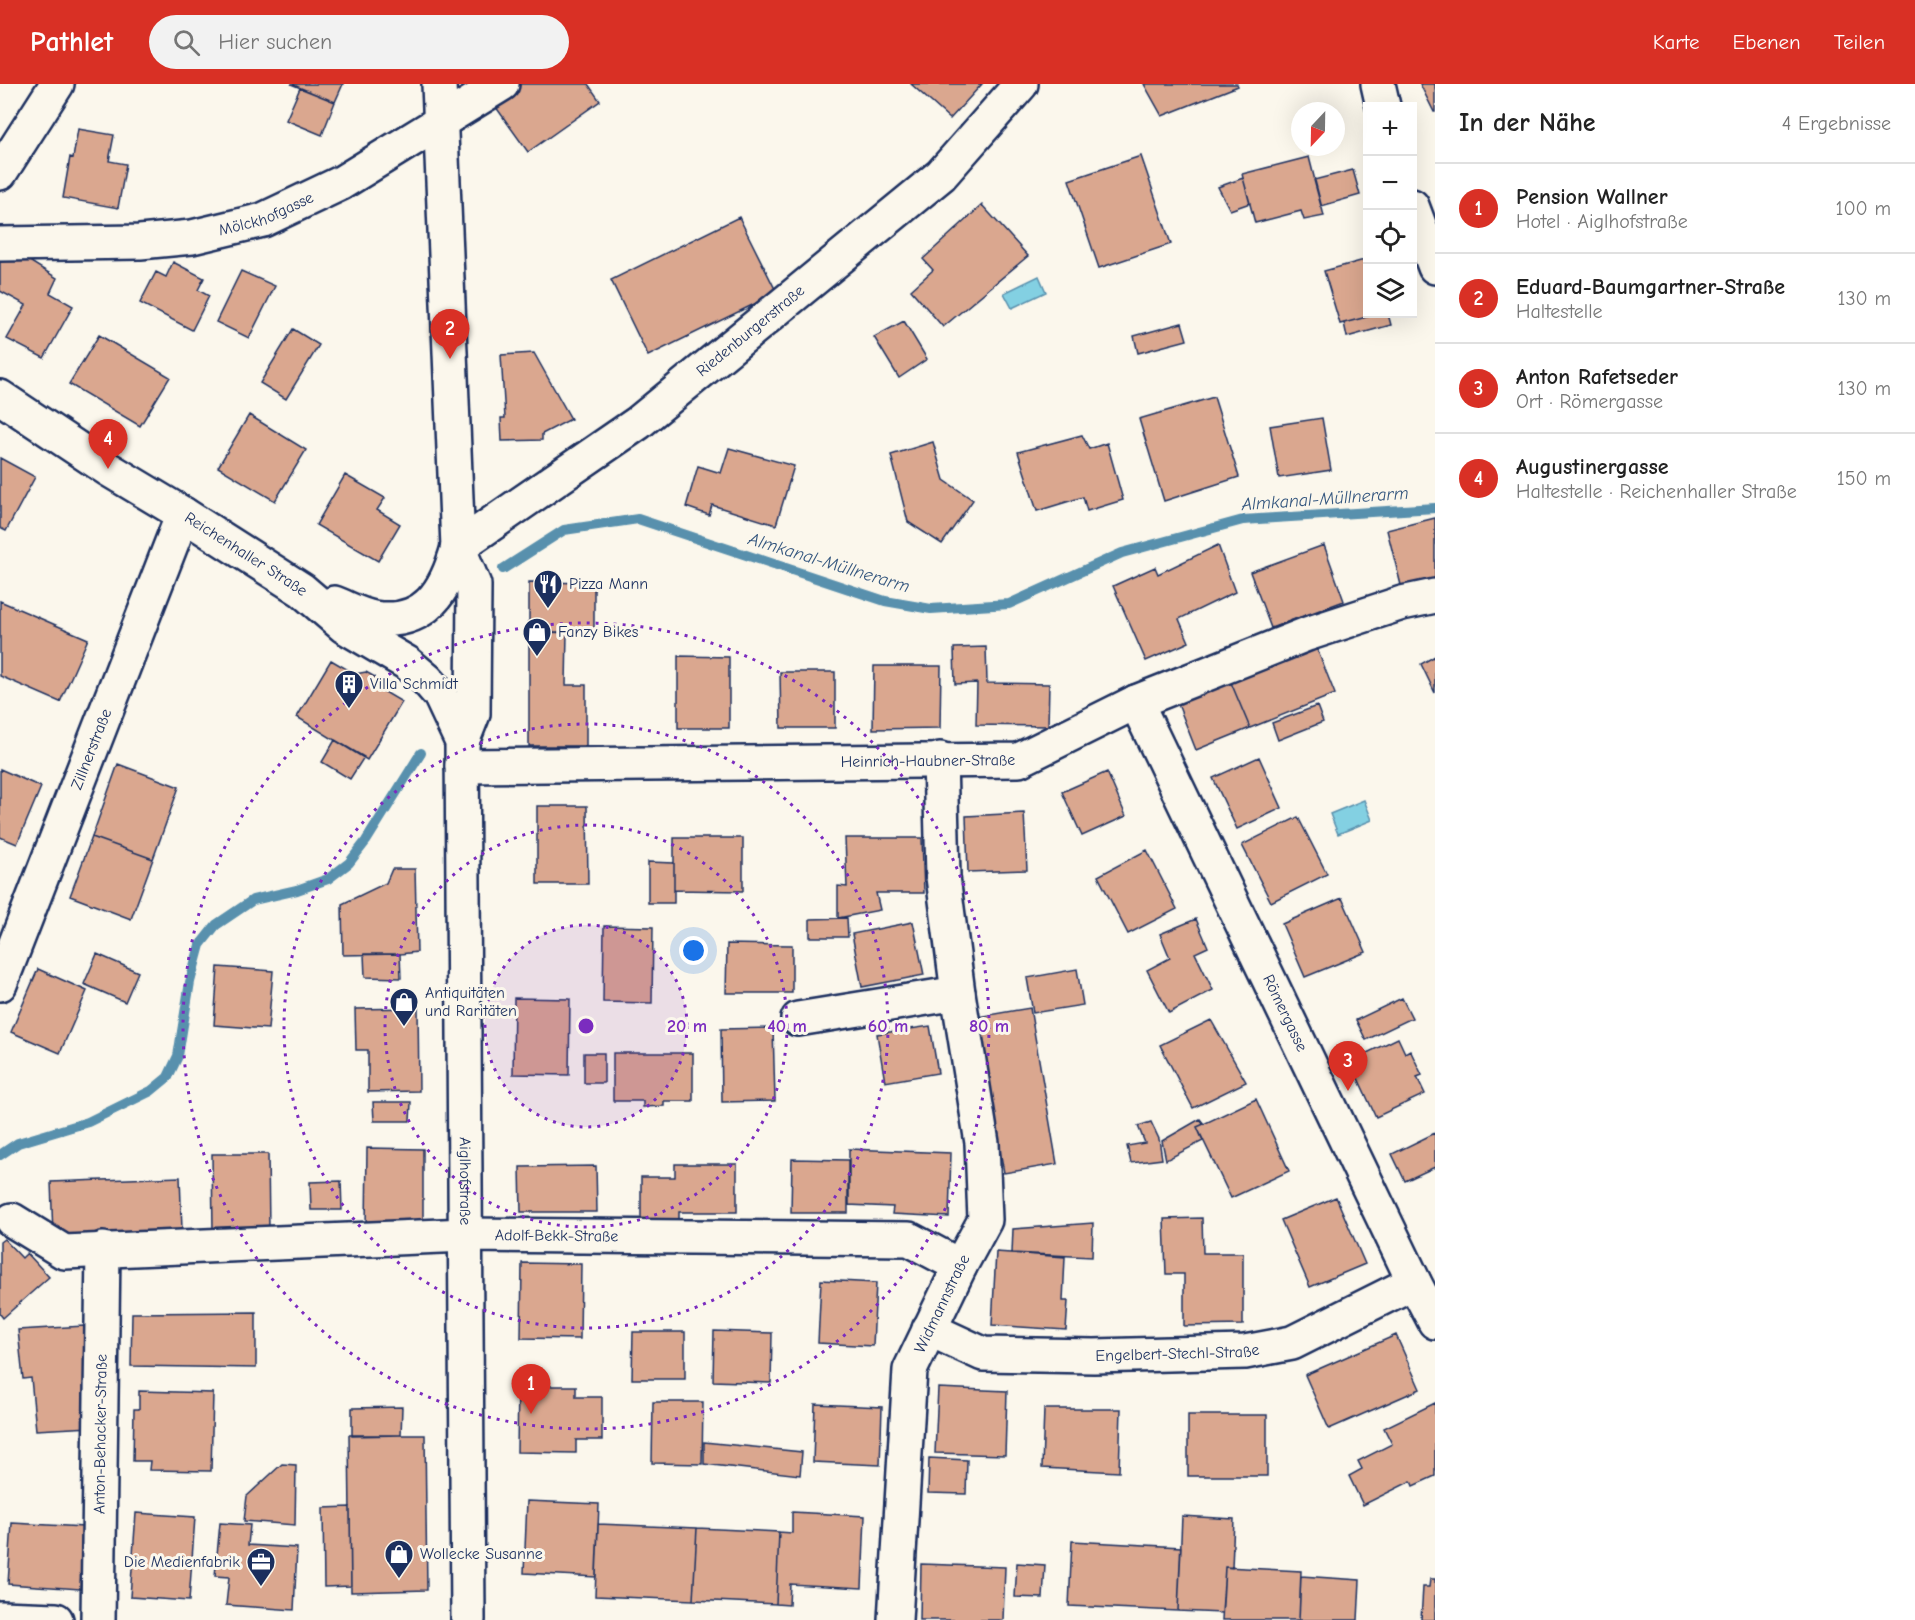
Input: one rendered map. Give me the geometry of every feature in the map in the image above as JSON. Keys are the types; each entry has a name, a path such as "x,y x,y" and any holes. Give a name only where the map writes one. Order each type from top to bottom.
{"street":[{"path":"0,173 57,84"},
{"path":"302,590 373,618 395,619 410,616 423,610 439,593 453,564 458,547 439,84"},
{"name":"Mölckhofgasse","path":"0,244 140,242 192,237 263,220 341,183 502,84"},
{"name":"Riedenburgerstraße","path":"458,547 638,423 941,175 1021,84"},
{"path":"1378,84 1382,102"},
{"path":"1414,210 1435,267"},
{"name":"Reichenhaller Straße","path":"0,397 108,469 302,590 344,626 407,663 440,695 462,754"},
{"name":"Zillnerstraße","path":"0,984 183,514"},
{"path":"458,547 474,585 474,714 462,754"},
{"name":"Heinrich-Haubner-Straße","path":"462,754 1019,760 1136,702 1307,634 1402,603 1435,596"},
{"name":"Römergasse","path":"1136,702 1435,1322"},
{"name":"Aiglhofstraße","path":"462,754 468,1620"},
{"name":"Widmannstraße","path":"895,1620 910,1370 985,1220 982,1143 958,993 943,877 940,759"},
{"path":"798,1019 958,993"},
{"name":"Adolf-Bekk-Straße","path":"12,1220 64,1252 466,1235 909,1239 960,1266"},
{"name":"Anton-Behacker-Straße","path":"98,1620 103,1249"},
{"name":"Engelbert-Stechl-Straße","path":"929,1329 983,1354 1094,1356 1245,1353 1292,1343 1414,1282"},
{"path":"0,1618 56,1620"}],"water":[{"path":"1039,276 1046,292 1012,308 1004,293"},
{"path":"1364,800 1372,820 1338,834 1330,814"}],"building":[{"path":"291,84 343,84 335,102"},
{"path":"520,84 588,84 600,101 528,152 493,103"},
{"path":"911,84 982,84 950,119"},
{"path":"1144,84 1237,84 1238,86 1162,116"},
{"path":"1420,84 1435,84 1435,112 1434,112"},
{"path":"300,88 335,102 322,135 286,120"},
{"path":"78,129 114,135 109,161 126,164 118,208 63,198 70,157 73,158"},
{"path":"1141,156 1171,244 1099,268 1069,180"},
{"path":"1309,157 1324,216 1304,220 1301,211 1255,223 1242,174"},
{"path":"1353,170 1360,195 1321,206 1314,180"},
{"path":"1243,178 1250,203 1230,210 1218,187"},
{"path":"982,205 1028,256 943,327 911,290 933,270 923,259"},
{"path":"739,217 777,293 648,356 611,280"},
{"path":"0,249 10,249 57,278 50,293 73,306 44,358 7,339 26,305 0,291"},
{"path":"1363,260 1363,318 1340,324 1324,271"},
{"path":"173,262 204,278 198,290 209,296 192,330 140,303 156,272 166,277"},
{"path":"241,271 275,286 249,338 216,322"},
{"path":"1363,318 1389,318 1391,325 1347,337 1344,323"},
{"path":"904,321 927,359 899,378 874,337"},
{"path":"1182,323 1187,340 1138,353 1134,336"},
{"path":"293,329 319,345 286,399 260,383"},
{"path":"99,335 170,377 140,426 69,384"},
{"path":"534,353 571,419 542,434 542,440 502,441 501,418 505,418 501,355"},
{"path":"1214,397 1239,477 1164,501 1139,419"},
{"path":"249,415 306,450 275,501 218,467"},
{"path":"1322,418 1331,470 1279,478 1270,426"},
{"path":"1082,435 1089,449 1107,443 1123,500 1087,511 1083,497 1037,511 1018,452"},
{"path":"933,442 944,480 973,500 942,544 908,522 891,455"},
{"path":"729,448 794,466 776,525 712,505 709,515 686,507 698,466 721,473"},
{"path":"0,458 35,477 6,531 0,528"},
{"path":"345,475 385,498 377,510 400,524 378,561 316,525"},
{"path":"1435,518 1435,585 1403,593 1387,530"},
{"path":"1218,545 1235,592 1179,619 1189,642 1146,661 1113,586 1155,567 1158,574"},
{"path":"1324,545 1344,601 1271,628 1250,572"},
{"path":"529,582 594,583 594,633 529,632"},
{"path":"0,601 88,639 60,702 0,676"},
{"path":"529,632 567,632 566,685 586,685 586,746 529,746"},
{"path":"1313,639 1335,694 1250,728 1227,673"},
{"path":"986,647 987,683 1049,684 1048,726 976,725 977,683 955,684 954,648"},
{"path":"678,656 729,657 729,728 678,728"},
{"path":"1435,656 1435,693 1421,664"},
{"name":"Villa Schmidt","path":"331,660 355,674 366,672 375,677 378,688 402,702 367,760 297,717"},
{"path":"874,666 941,666 940,728 873,729"},
{"path":"780,672 835,672 835,728 781,728"},
{"path":"1227,673 1250,728 1196,750 1174,694"},
{"path":"1317,706 1323,722 1278,740 1272,723"},
{"path":"335,740 364,757 350,779 322,762"},
{"path":"1259,757 1282,808 1237,829 1213,778"},
{"path":"118,764 179,787 153,859 92,837"},
{"path":"0,769 41,787 17,844 0,837"},
{"path":"1107,772 1126,816 1082,836 1062,792"},
{"path":"537,806 587,806 588,884 537,884"},
{"path":"1024,813 1027,870 968,872 966,816"},
{"path":"1298,817 1327,874 1271,902 1242,845"},
{"path":"92,837 153,859 131,919 70,896"},
{"path":"674,838 743,838 743,891 674,890"},
{"path":"845,838 922,838 924,893 876,893 880,910 838,918 838,886 847,887"},
{"path":"1147,850 1177,909 1128,934 1098,876"},
{"path":"648,862 674,863 674,903 648,903"},
{"path":"392,869 415,869 417,952 343,955 342,904 386,883"},
{"path":"1342,898 1366,952 1305,977 1282,924"},
{"path":"847,918 848,937 810,937 810,919"},
{"path":"1196,919 1208,947 1195,953 1213,990 1169,1013 1147,970 1170,958 1160,934"},
{"path":"913,922 924,975 862,987 852,934"},
{"path":"604,926 653,927 652,1003 603,1002"},
{"path":"727,944 792,945 792,993 726,993"},
{"path":"97,954 138,972 125,1002 84,984"},
{"path":"364,954 400,954 401,978 365,977"},
{"path":"218,967 273,971 268,1029 214,1025"},
{"path":"38,969 87,991 60,1053 11,1032"},
{"path":"1077,969 1083,1005 1033,1013 1027,978"},
{"path":"514,998 570,999 569,1075 513,1074"},
{"path":"1402,998 1412,1018 1366,1040 1356,1020"},
{"path":"418,1008 419,1091 368,1092 368,1050 356,1050 355,1009"},
{"path":"1030,1008 1057,1164 1004,1173 977,1017"},
{"path":"1211,1020 1246,1082 1193,1108 1160,1045"},
{"path":"930,1026 938,1073 885,1082 877,1034"},
{"path":"773,1028 775,1101 722,1102 721,1029"},
{"path":"1398,1038 1405,1053 1410,1050 1422,1075 1417,1077 1425,1094 1376,1117 1350,1061"},
{"path":"584,1053 604,1053 604,1083 584,1083"},
{"path":"613,1053 693,1053 693,1101 664,1101 664,1106 643,1107 643,1101 613,1101"},
{"path":"1256,1099 1289,1171 1231,1198 1197,1127"},
{"path":"373,1102 411,1102 410,1121 374,1121"},
{"path":"1200,1119 1204,1124 1197,1127 1203,1141 1166,1160 1162,1141"},
{"path":"1151,1122 1159,1139 1162,1159 1131,1163 1127,1146 1145,1143 1138,1126"},
{"path":"1435,1133 1435,1167 1405,1181 1392,1154"},
{"path":"367,1148 423,1149 423,1228 366,1228"},
{"path":"849,1149 951,1153 949,1217 892,1214 893,1207 849,1205"},
{"path":"212,1154 268,1154 269,1230 213,1231"},
{"path":"792,1159 848,1160 848,1213 791,1213"},
{"path":"675,1164 737,1164 737,1212 679,1212 679,1221 641,1222 641,1177 675,1177"},
{"path":"596,1166 597,1212 521,1212 520,1167"},
{"path":"180,1177 182,1230 53,1235 51,1182"},
{"path":"341,1181 342,1210 311,1210 310,1182"},
{"path":"1336,1197 1365,1264 1310,1287 1281,1220"},
{"path":"1202,1218 1203,1253 1243,1253 1243,1325 1184,1326 1184,1274 1166,1274 1164,1219"},
{"path":"1093,1223 1092,1257 1012,1253 1013,1229"},
{"path":"4,1239 22,1258 27,1253 49,1277 3,1318 0,1314 0,1242"},
{"path":"996,1252 1065,1257 1063,1301 1068,1301 1066,1330 992,1325"},
{"path":"522,1263 581,1264 580,1339 521,1338"},
{"path":"821,1280 876,1283 873,1346 818,1343"},
{"path":"256,1312 256,1368 131,1366 132,1313"},
{"path":"84,1326 91,1427 36,1430 31,1378 23,1379 18,1330"},
{"path":"714,1331 772,1333 771,1383 713,1381"},
{"path":"633,1332 685,1332 685,1379 632,1379"},
{"path":"1396,1335 1420,1389 1329,1429 1305,1375"},
{"path":"518,1386 576,1386 576,1397 602,1397 602,1440 576,1440 576,1453 517,1452"},
{"path":"938,1388 1007,1391 1005,1455 935,1453"},
{"path":"139,1391 213,1393 211,1471 149,1470 150,1461 133,1461 134,1409 139,1409"},
{"path":"653,1402 703,1402 702,1464 652,1463"},
{"path":"1435,1403 1435,1476 1413,1486 1411,1481 1363,1505 1349,1476 1362,1469 1358,1461 1392,1444 1384,1428"},
{"path":"815,1404 882,1407 880,1465 813,1462"},
{"path":"402,1407 401,1435 352,1436 352,1408"},
{"path":"1044,1409 1121,1409 1119,1472 1042,1468"},
{"path":"1188,1415 1267,1415 1267,1476 1188,1476"},
{"path":"349,1435 425,1435 427,1590 351,1592"},
{"path":"704,1442 802,1452 800,1475 704,1464"},
{"path":"929,1458 967,1460 966,1494 928,1493"},
{"path":"282,1464 296,1465 295,1525 244,1521 247,1496"},
{"path":"527,1501 599,1504 596,1577 524,1573"},
{"path":"350,1507 351,1586 324,1587 323,1508"},
{"path":"792,1512 865,1516 862,1588 790,1584 789,1605 776,1604 779,1532 792,1533"},
{"path":"136,1513 195,1517 189,1601 130,1597"},
{"path":"1182,1516 1234,1519 1232,1568 1225,1567 1222,1613 1178,1611"},
{"path":"12,1523 84,1527 80,1589 8,1584"},
{"path":"220,1523 250,1525 248,1545 297,1548 294,1610 226,1605 229,1577 215,1576"},
{"path":"598,1524 697,1528 693,1600 595,1596"},
{"path":"697,1528 779,1532 776,1604 693,1600"},
{"path":"1072,1541 1181,1547 1178,1611 1069,1606"},
{"path":"1017,1563 1045,1565 1043,1598 1015,1597"},
{"path":"921,1564 1005,1567 1003,1620 920,1620"},
{"path":"1225,1567 1301,1571 1299,1620 1222,1620"},
{"path":"1301,1576 1360,1580 1358,1620 1299,1620"},
{"path":"1430,1579 1435,1579 1435,1620 1421,1620 1423,1587 1429,1587"}],"waterway":[{"name":"Almkanal-Müllnerarm","path":"503,569 564,530 638,519 885,601 931,609 1009,604 1122,553 1243,520 1435,508"},
{"name":"Almkanal-Müllnerarm","path":"0,1155 18,1143 88,1122 151,1091 168,1077 178,1056 190,982 200,945 216,925 253,900 297,890 328,879 349,863 366,841 421,753"}],"place":[{"name":"Eduard-Baumgartner-Straße","path":"450,359"},
{"name":"Augustinergasse","path":"108,469"},
{"name":"Pizza Mann","path":"548,610"},
{"name":"Fanzy Bikes","path":"537,658"},
{"name":"Villa Schmidt","path":"349,710"},
{"name":"Antiquitäten und Raritäten","path":"404,1028"},
{"name":"Anton Rafetseder","path":"1348,1091"},
{"name":"Pension Wallner","path":"531,1414"},
{"name":"Wollecke Susanne","path":"399,1580"},
{"name":"Die Medienfabrik","path":"261,1588"}]}
